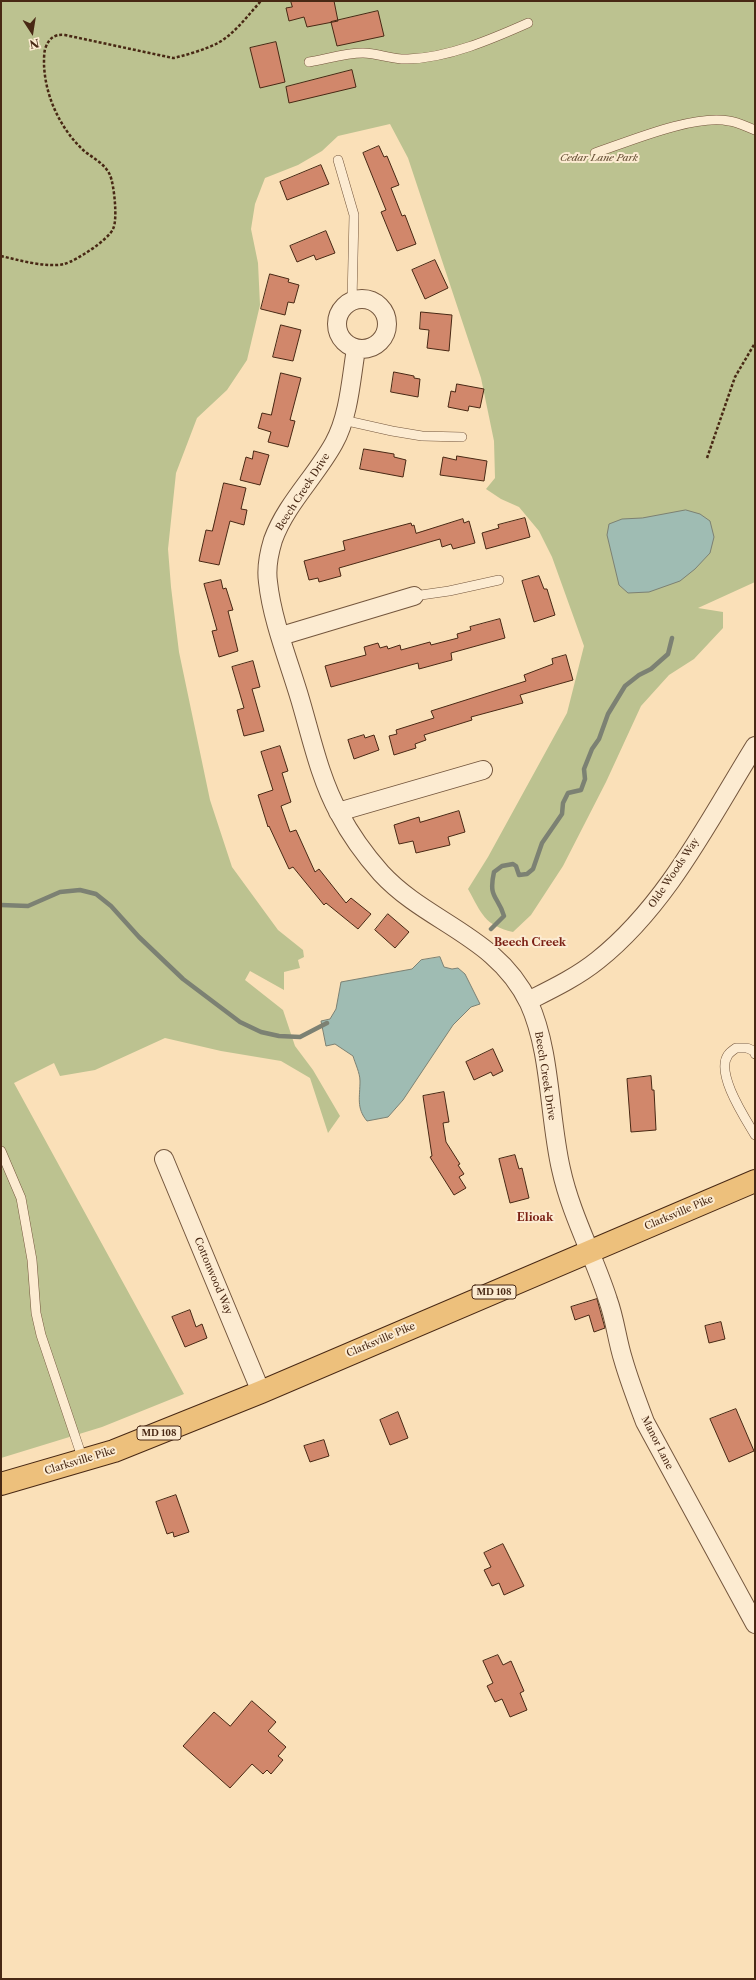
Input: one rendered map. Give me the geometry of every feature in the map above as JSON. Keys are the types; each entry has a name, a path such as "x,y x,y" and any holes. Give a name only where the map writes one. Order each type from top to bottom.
{"main road":[{"name":"Clarksville Pike","path":"1,1484 83,1461 261,1392 588,1251 755,1181"}],"street":[{"path":"363,298 371,300 379,304 384,310 388,327 380,342 373,347 356,349 342,340 337,325 342,309 352,301 363,298"},
{"name":"Beech Creek Drive","path":"356,349 342,420 336,440 323,462 290,508 273,540 268,559 267,578 269,595 326,784 338,812 360,847 382,874 424,908 484,947 501,961 528,1001 537,1024 542,1047 555,1142 561,1172 588,1251"},
{"path":"281,636 414,596"},
{"name":"Olde Woods Way","path":"528,1001 575,977 598,960 638,923 658,900 678,870 755,746"},
{"path":"338,812 483,770"},
{"name":"Cottonwood Way","path":"164,1159 261,1392"},
{"name":"Manor Lane","path":"588,1251 609,1301 622,1359 645,1422 696,1520 755,1624"}],"lane":[{"path":"309,62 357,53 407,60 424,58 487,41 528,23"},
{"path":"595,152 689,122 712,120 729,121 755,130"},
{"path":"338,160 354,215 352,301"},
{"path":"342,420 422,436 462,437"},
{"path":"414,596 499,580"},
{"path":"755,1054 754,1051 747,1048 736,1048 728,1055 725,1065 733,1098 755,1135"},
{"path":"1,1151 21,1198 32,1260 36,1313 41,1335 83,1461"}],"path":[{"path":"1,256 38,263 64,264 108,237 114,228 115,214 110,176 104,166 74,142 57,114 47,90 44,52 47,42 51,38 57,35 65,35 173,58 185,56 216,44 231,32 261,1"},
{"path":"707,458 735,377 755,343"}],"green space":[{"name":"Cedar Lane Park","path":"1,1 755,1 755,582 698,608 723,612 723,628 694,659 669,675 641,706 606,782 563,866 531,915 513,932 496,926 490,922 481,912 468,889 488,857 567,713 584,646 552,557 539,531 519,507 501,499 486,489 495,478 494,441 481,378 408,158 390,124 338,136 322,151 298,165 265,178 255,204 251,229 258,263 260,305 247,360 227,390 197,418 176,473 168,549 171,587 179,652 210,800 232,867 278,930 303,950 304,957 298,960 300,968 284,972 284,990 250,971 245,980 283,1010 295,1046 313,1070 340,1116 328,1133 310,1078 281,1061 221,1051 165,1038 95,1070 60,1076 54,1063 14,1083 184,1394 102,1427 1,1458"}],"water":[{"path":"686,510 700,514 710,521 714,537 710,553 695,569 680,581 649,592 628,593 619,585 607,535 609,524 622,519 642,518"},
{"path":"440,957 444,967 452,969 458,968 465,974 480,1004 471,1007 453,1025 403,1100 388,1117 367,1121 361,1112 359,1097 360,1078 353,1056 335,1044 326,1046 321,1021 330,1019 336,1009 341,982 412,969 421,960"}],"building":[{"path":"291,1 334,1 338,21 307,27 304,17 289,21 286,8 292,7"},
{"path":"378,11 384,36 337,46 331,22"},
{"path":"276,42 285,82 260,88 250,48"},
{"path":"352,70 356,87 289,103 286,87"},
{"path":"379,146 384,157 387,156 399,185 391,188 402,216 405,215 416,244 397,251 381,212 386,210 363,153"},
{"path":"321,165 329,184 287,200 280,182"},
{"path":"326,231 335,253 316,260 314,255 297,262 290,246"},
{"path":"435,260 448,288 425,299 412,270"},
{"path":"270,274 289,279 288,282 299,285 294,303 288,302 285,315 261,309"},
{"path":"421,312 452,315 449,351 427,348 429,330 420,329"},
{"path":"281,325 301,330 293,361 273,357"},
{"path":"394,372 414,376 414,378 420,379 418,397 391,392"},
{"path":"281,373 301,378 290,420 295,421 288,447 268,442 271,432 258,428 262,413 271,415"},
{"path":"457,384 484,389 480,408 469,406 468,411 448,407 451,391 455,392"},
{"path":"364,449 394,454 394,457 406,460 403,477 360,469"},
{"path":"254,451 269,455 260,485 240,480 246,457 252,459"},
{"path":"457,456 487,461 484,481 440,475 443,457 456,460"},
{"path":"224,483 246,488 241,509 247,510 244,525 230,521 219,565 199,561 206,530 212,531"},
{"path":"525,518 530,537 486,549 482,533 499,528 498,525"},
{"path":"463,519 464,523 469,521 475,543 453,549 451,544 442,547 440,539 339,568 341,576 319,582 318,578 309,580 304,561 345,550 343,541 411,523 412,526 414,525 416,533"},
{"path":"539,576 544,589 547,589 555,615 534,622 522,581"},
{"path":"221,580 223,589 226,588 233,610 228,611 238,651 219,657 212,631 217,630 204,584"},
{"path":"500,619 505,638 451,653 452,660 419,669 418,663 331,687 325,666 366,655 364,647 378,643 380,648 387,646 388,649 400,645 401,650 430,642 431,645 458,638 457,634 471,630 470,627"},
{"path":"566,655 573,680 520,695 523,703 471,717 472,720 424,735 426,740 415,744 416,748 394,755 389,736 397,734 396,730 434,718 431,711 526,681 524,675 553,664 552,659"},
{"path":"253,661 260,687 252,689 264,731 244,736 237,710 244,708 232,667"},
{"path":"364,735 365,738 374,735 379,750 354,759 348,740"},
{"path":"280,746 288,771 282,773 291,802 281,806 290,832 296,830 315,872 319,869 346,903 351,898 371,914 358,929 326,903 324,905 293,867 289,869 269,826 268,827 258,795 273,790 261,752"},
{"path":"459,811 465,832 448,837 450,845 416,853 413,841 399,844 394,825 419,817 420,822"},
{"path":"388,914 409,932 395,948 375,930"},
{"path":"493,1049 503,1071 493,1076 491,1072 474,1080 466,1062"},
{"path":"651,1076 652,1090 654,1090 656,1130 631,1132 627,1079"},
{"path":"444,1092 449,1122 443,1123 446,1142 460,1164 458,1165 464,1174 459,1177 466,1188 454,1195 430,1157 432,1156 423,1096"},
{"path":"515,1155 519,1169 522,1168 529,1198 510,1203 499,1159"},
{"path":"597,1299 605,1328 594,1332 589,1315 575,1320 571,1307"},
{"path":"190,1310 196,1327 202,1324 207,1338 185,1347 172,1317"},
{"path":"721,1322 725,1339 709,1343 705,1326"},
{"path":"736,1409 754,1451 729,1462 710,1419"},
{"path":"398,1412 408,1438 390,1445 380,1420"},
{"path":"324,1440 329,1456 310,1462 304,1446"},
{"path":"176,1495 189,1532 174,1537 173,1532 167,1534 156,1502"},
{"path":"503,1544 524,1586 504,1595 499,1583 492,1586 484,1570 491,1567 484,1553"},
{"path":"498,1655 503,1665 511,1661 524,1691 520,1693 527,1710 510,1717 502,1699 495,1702 487,1686 493,1683 483,1661"},
{"path":"252,1701 276,1722 268,1731 286,1747 278,1756 283,1760 271,1774 267,1770 263,1774 252,1764 230,1788 183,1746 214,1712 230,1726"}],"waterway":[{"path":"491,929 504,916 493,892 492,881 494,872 502,866 513,864 516,866 519,875 527,874 533,869 542,843 562,814 563,803 568,793 581,790 585,779 584,769 592,749 599,739 608,714 625,686 639,675 651,669 668,654 672,638"},
{"path":"1,905 28,906 60,892 80,890 96,894 111,906 139,937 183,979 240,1022 261,1032 279,1036 300,1037 327,1023"}],"district":[{"name":"Beech Creek","path":"530,943"},
{"name":"Elioak","path":"535,1218"}]}
